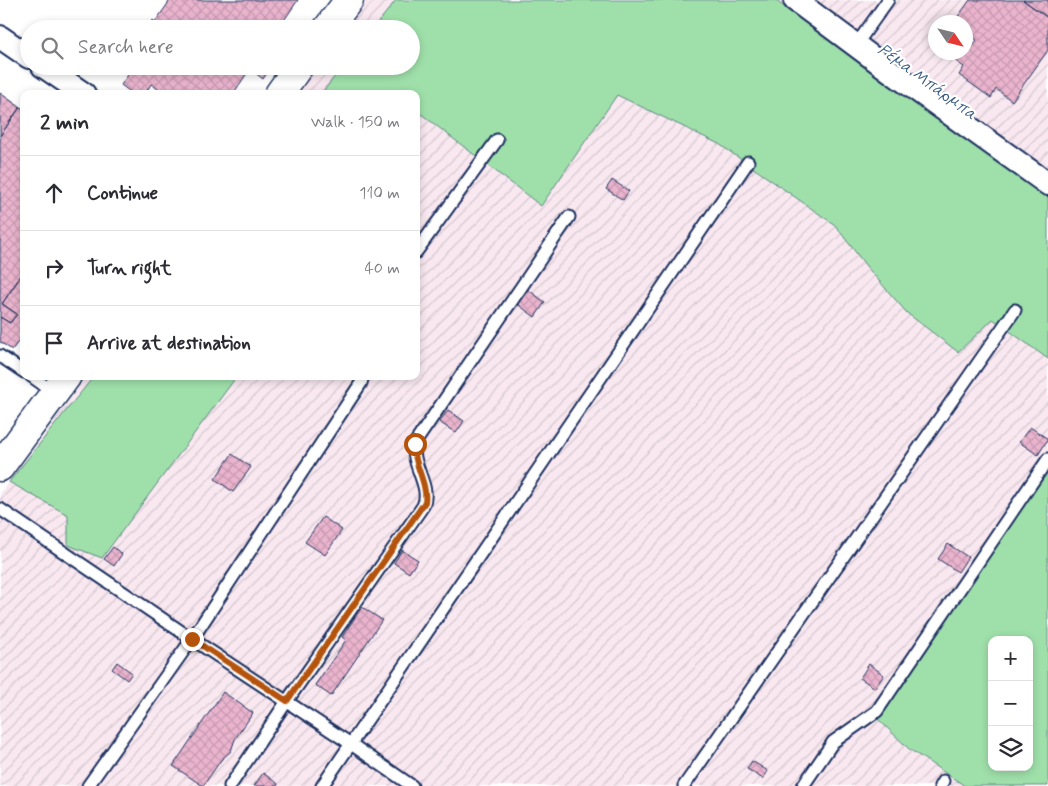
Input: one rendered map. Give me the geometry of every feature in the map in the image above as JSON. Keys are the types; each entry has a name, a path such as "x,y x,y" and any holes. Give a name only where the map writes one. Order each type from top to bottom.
{"street":[{"path":"334,20 349,0"},
{"path":"795,0 1048,184"},
{"path":"0,37 20,51"},
{"path":"56,75 78,90"},
{"path":"282,90 293,75"},
{"path":"0,467 61,384"}],"lane":[{"path":"856,45 888,0"},
{"path":"420,246 497,140"},
{"path":"322,786 748,162"},
{"path":"230,786 423,506 426,494 414,452 416,440 569,217"},
{"path":"684,786 1015,310"},
{"path":"0,356 20,369"},
{"path":"46,380 61,384"},
{"path":"88,786 192,639 362,380"},
{"path":"803,786 832,742 877,711 1048,459"},
{"path":"0,509 412,786"}],"shaded area":[{"path":"365,0 1048,0 1048,786 0,786 0,494 84,380 420,380 420,90 299,90 310,75 420,75 420,20 351,20"}],"green space":[{"path":"396,0 775,0 1048,196 1048,359 993,319 958,352 907,313 866,266 835,225 719,144 617,95 541,206 420,113 420,90 324,90 336,75 420,75 420,20 380,20"},
{"path":"91,380 234,380 102,558 68,545 68,515 9,482"},
{"path":"1048,462 1048,786 965,786 909,749 876,717"}],"building":[{"path":"167,0 298,0 284,20 156,20 169,2"},
{"path":"970,0 1023,0 1048,18 1048,50 1012,101 996,89 991,98 959,75 964,67 954,60 973,60 973,46 977,40 973,37 973,15 959,15"},
{"path":"1023,0 1048,0 1048,18"},
{"path":"128,75 246,75 236,90 159,90 151,84 147,90 128,90 121,85"},
{"path":"258,75 266,75 263,79"},
{"path":"0,93 20,107 0,136"},
{"path":"20,107 20,277 2,304 17,314 10,323 0,317 0,136"},
{"path":"612,180 629,191 623,200 606,189"},
{"path":"20,277 20,339 12,350 0,342 0,317 10,323 17,314 2,304"},
{"path":"526,288 545,302 535,317 516,303"},
{"path":"448,410 464,421 456,433 439,422"},
{"path":"1030,427 1048,439 1038,455 1019,442"},
{"path":"232,454 251,467 233,492 215,479"},
{"path":"323,517 342,530 325,555 305,542"},
{"path":"948,544 968,557 958,572 938,559"},
{"path":"113,547 122,554 114,566 104,559"},
{"path":"402,550 418,560 409,573 394,563"},
{"path":"362,607 382,620 331,696 315,685 346,640 342,637"},
{"path":"117,662 132,673 127,680 112,669"},
{"path":"869,664 884,675 875,688 860,678"},
{"path":"223,692 253,713 235,739 231,751 221,760 203,786 173,766"},
{"path":"752,761 768,771 763,779 747,769"},
{"path":"263,773 278,784 277,786 254,786"}],"route":[{"path":"192,639 287,701 425,502 426,494 414,452 415,444"}],"water label":[{"name":"Ρέμα Μπάρμπα","path":"928,81"}]}
